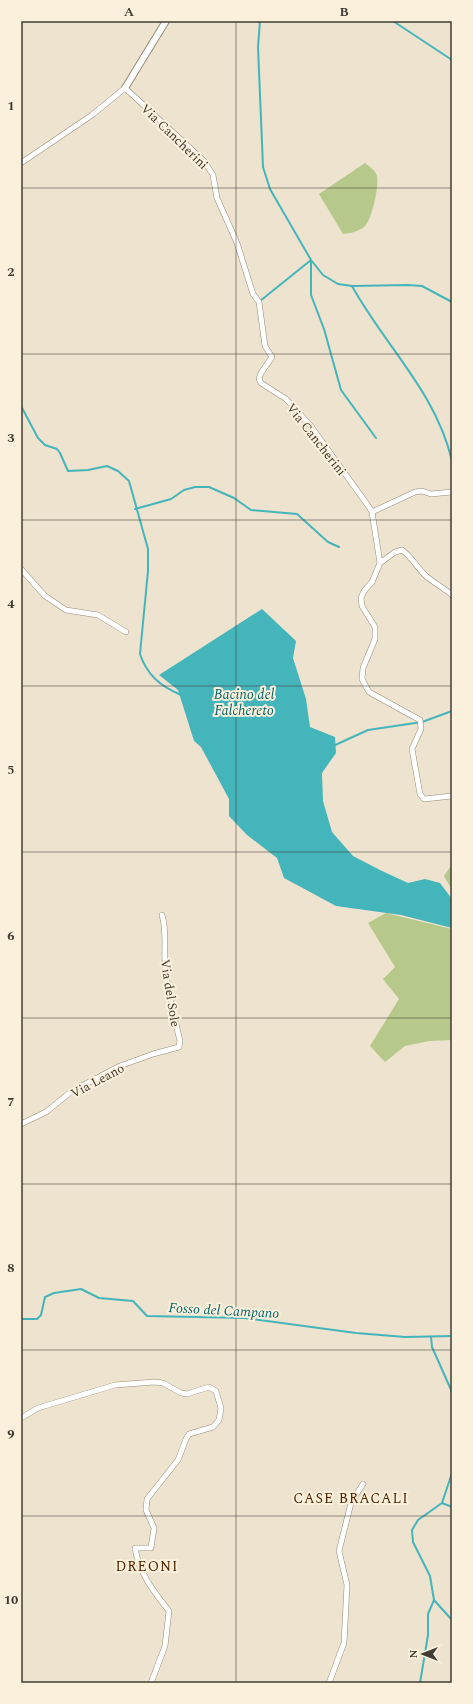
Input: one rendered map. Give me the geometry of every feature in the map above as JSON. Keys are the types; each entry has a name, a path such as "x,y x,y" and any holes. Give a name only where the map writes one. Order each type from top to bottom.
{"street":[{"path":"21,162 92,116 125,88 166,21"},
{"name":"Via Cancherini","path":"125,88 204,161 213,174 217,198 237,243 253,294 259,302 264,346 272,357 261,373 259,379 261,383 286,399 310,425 372,512 380,563"},
{"path":"372,512 415,492 422,491 431,494 452,492"},
{"path":"452,595 443,587 425,576 409,555 402,550 395,552 380,563 372,582 361,598 362,606 375,627 375,639 363,668 362,679 370,692 420,720 421,729 412,749 420,794 424,799 452,796"},
{"path":"21,569 45,596 66,610 98,615 126,632"},
{"name":"Via del Sole","path":"162,915 165,924 165,964 167,983 180,1041 179,1047"},
{"name":"Via Leano","path":"21,1124 46,1112 72,1091 120,1066 153,1054 179,1047"},
{"path":"21,1418 38,1408 115,1385 154,1382 163,1383 181,1393 187,1394 210,1387 216,1391 221,1408 219,1420 213,1427 189,1434 178,1460 147,1500 146,1510 154,1528 151,1548 135,1548 138,1562 144,1576 169,1611 165,1646 151,1683"},
{"path":"329,1683 344,1643 346,1585 339,1551 351,1503 363,1484"}],"green space":[{"path":"365,163 377,176 377,188 370,218 364,227 359,230 343,234 319,194"},
{"path":"452,864 452,890 444,876"},
{"path":"386,913 452,929 452,1040 429,1041 405,1046 385,1062 370,1046 399,999 383,979 395,967 368,923"}],"water":[{"name":"Bacino del Falchereto","path":"262,609 296,641 293,658 306,699 310,727 335,737 336,753 322,773 323,801 332,832 353,856 380,870 408,883 425,879 440,883 452,899 452,928 401,915 336,906 284,878 277,858 247,835 229,816 229,799 201,747 194,741 178,690 159,675"}],"waterway":[{"path":"260,21 258,47 263,167 270,189 311,260 323,275 338,284 352,286 422,286 452,302"},
{"path":"393,21 452,60"},
{"path":"260,301 311,260"},
{"path":"311,262 311,295 324,329 341,390 376,438"},
{"path":"352,286 365,308 422,391 444,436 452,461"},
{"path":"21,406 38,438 45,445 57,449 68,471 88,470 107,466 118,471 129,481 148,549 148,571 140,654 146,668 155,679 167,688 181,695"},
{"path":"135,509 171,499 184,490 195,487 209,487 234,498 251,510 297,514 328,542 339,547"},
{"path":"333,746 368,730 422,722 452,711"},
{"name":"Fosso del Campano","path":"21,1319 37,1319 41,1315 45,1297 54,1293 81,1289 99,1298 133,1301 147,1316 244,1318 356,1333 405,1337 452,1336"},
{"path":"431,1337 432,1347 452,1392"},
{"path":"420,1683 428,1635 428,1614 434,1600 430,1576 413,1542 412,1530 418,1520 442,1503 452,1473"},
{"path":"442,1503 452,1507"},
{"path":"434,1600 452,1620"}],"district":[{"name":"CASE BRACALI","path":"351,1498"},
{"name":"DREONI","path":"147,1566"}]}
